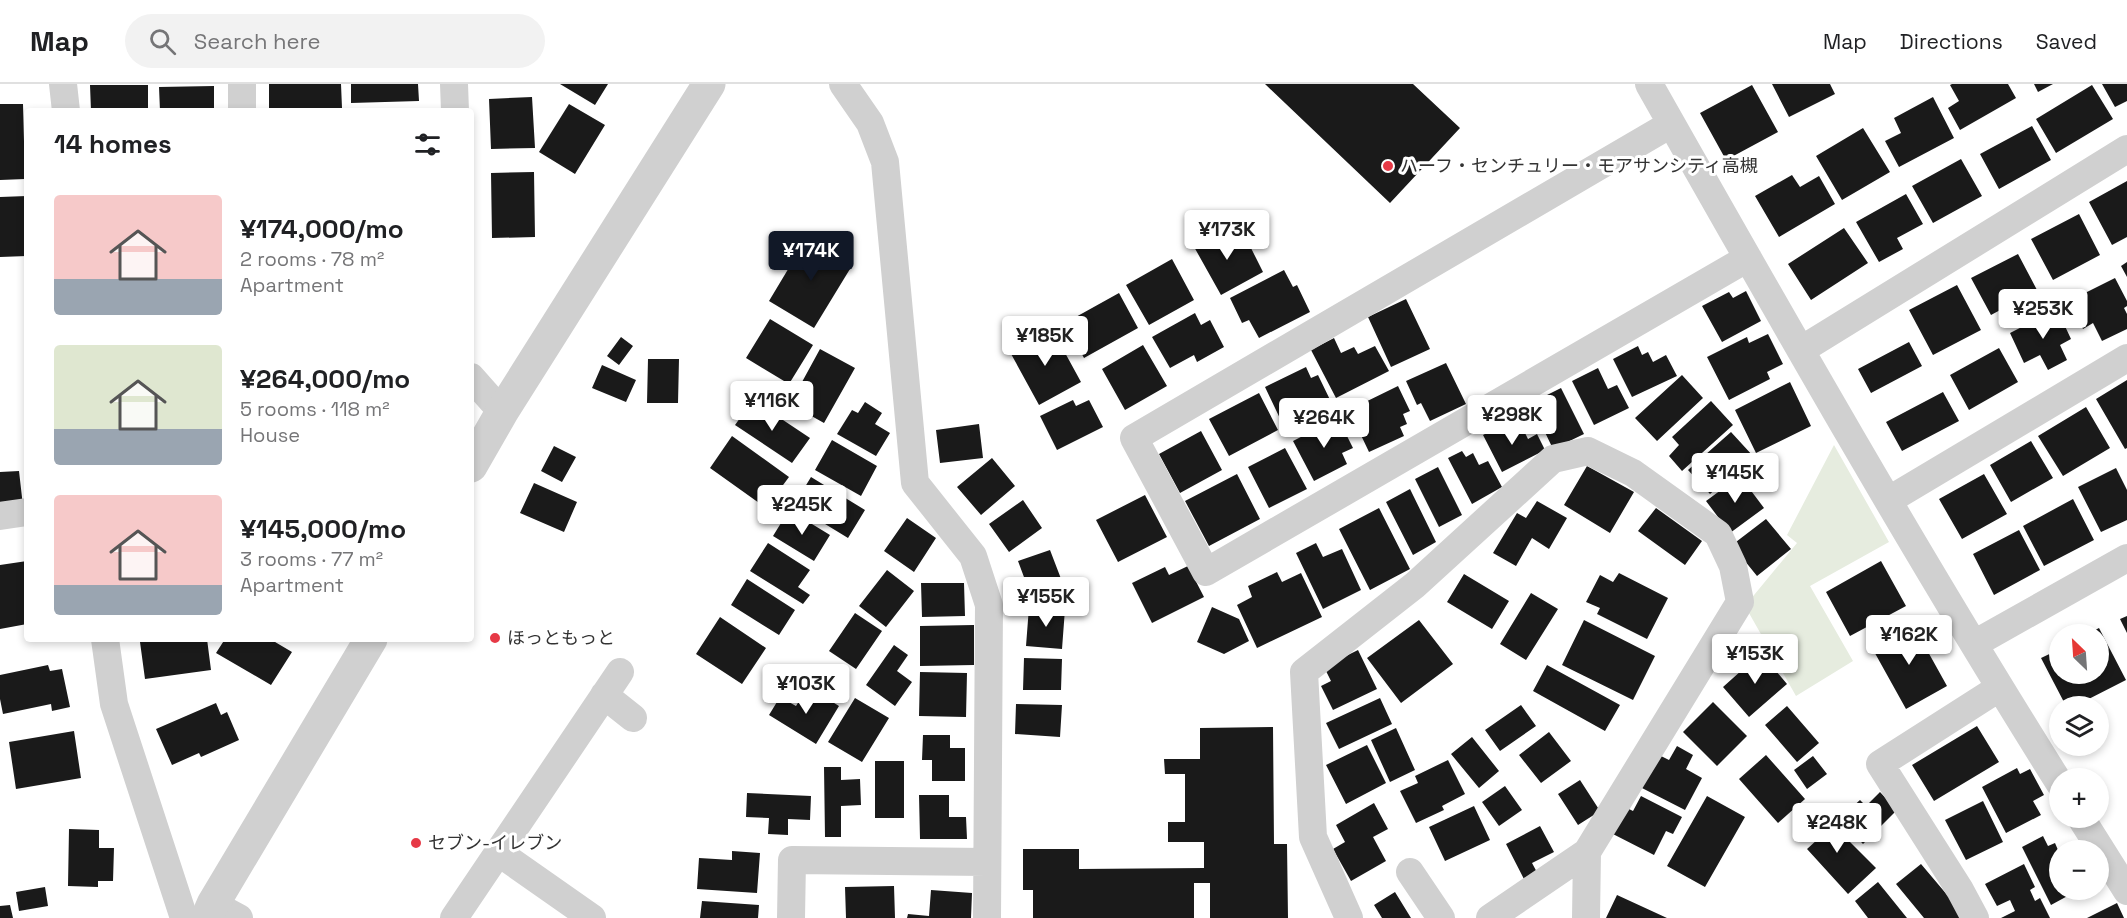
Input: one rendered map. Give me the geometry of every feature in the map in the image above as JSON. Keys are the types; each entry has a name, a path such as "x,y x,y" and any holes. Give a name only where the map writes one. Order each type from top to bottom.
{"street":[{"path":"63,84 66,108"},
{"path":"242,84 242,108"},
{"path":"454,84 454,108"},
{"path":"474,461 502,412 709,84"},
{"path":"843,84 870,123 885,162 915,483 973,556 989,605 987,918"},
{"path":"1649,84 1801,350 1999,688 2050,768"},
{"path":"1671,123 1134,438 1206,572 1748,258"},
{"path":"1801,350 2127,149"},
{"path":"1889,500 2127,358"},
{"path":"474,380 502,412"},
{"path":"1349,918 1313,837 1304,672 1415,585 1553,459 1588,451 1633,473 1718,534 1733,566 1740,602 1587,852 1490,918"},
{"path":"0,516 24,512"},
{"path":"1974,644 2127,558"},
{"path":"105,642 114,704 184,918"},
{"path":"220,913 369,642"},
{"path":"454,918 620,672"},
{"path":"1976,918 1880,764 1999,688"},
{"path":"604,695 633,718"},
{"path":"2087,828 2127,891"},
{"path":"498,852 592,918"},
{"path":"1586,918 1587,852"},
{"path":"791,918 792,860 987,862"},
{"path":"1410,872 1442,918"}],"shaded area":[{"path":"1834,445 1889,542 1810,586 1853,661 1796,696 1745,606 1797,543 1787,535"}],"building":[{"path":"269,84 341,84 342,108 269,108"},
{"path":"351,84 418,84 419,101 351,103"},
{"path":"560,84 608,84 595,105"},
{"name":"ハーフ・センチュリー・モアサンシティ高槻","path":"1265,84 1413,84 1460,128 1390,203"},
{"path":"1772,84 1830,84 1835,94 1789,117"},
{"path":"2008,84 2016,98 1960,130 1948,108 1959,101 1950,85"},
{"path":"2034,84 2053,84 2038,92"},
{"path":"2102,84 2127,84 2127,101 2115,107"},
{"path":"90,85 148,85 148,108 91,108"},
{"path":"1752,85 1778,132 1726,160 1700,113"},
{"path":"2092,85 2113,119 2056,153 2036,119"},
{"path":"214,86 214,108 160,108 159,87"},
{"path":"532,97 535,148 491,149 489,99"},
{"path":"1933,97 1954,138 1899,167 1885,141 1901,133 1894,118"},
{"path":"0,104 23,104 24,179 0,180"},
{"path":"569,104 605,125 575,174 539,152"},
{"path":"2032,126 2051,160 1999,189 1980,154"},
{"path":"1863,128 1890,172 1842,200 1816,156"},
{"path":"1961,159 1982,196 1933,223 1912,186"},
{"path":"534,172 535,237 492,238 491,173"},
{"path":"1792,175 1800,187 1819,176 1835,204 1779,237 1755,196"},
{"path":"2127,181 2127,237 2112,245 2089,202"},
{"path":"1906,194 1923,224 1897,238 1903,249 1879,262 1856,222"},
{"path":"24,196 24,256 0,257 0,197"},
{"path":"2079,214 2100,255 2053,280 2031,239"},
{"path":"1224,228 1235,249 1248,242 1263,272 1221,295 1193,245"},
{"path":"1844,228 1868,263 1811,300 1788,264"},
{"path":"808,236 853,264 814,328 769,301"},
{"path":"2018,254 2037,290 1991,315 1971,278"},
{"path":"1172,259 1194,300 1149,325 1126,285"},
{"path":"2127,262 2127,277 2121,266"},
{"path":"1284,270 1293,287 1297,285 1310,312 1259,338 1249,320 1242,323 1230,298"},
{"path":"2115,278 2127,301 2127,306 2124,308 2127,314 2127,329 2102,341 2093,323 2083,329 2069,301"},
{"path":"1957,285 1981,330 1933,355 1909,310"},
{"path":"1746,291 1761,321 1722,342 1702,306 1729,292 1733,298"},
{"path":"1119,293 1138,328 1084,358 1065,323"},
{"path":"1406,299 1430,349 1391,367 1368,317"},
{"path":"2057,309 2071,339 2060,345 2067,360 2048,370 2040,355 2024,363 2010,333"},
{"path":"1195,313 1201,325 1210,320 1224,347 1197,362 1194,355 1170,368 1152,337"},
{"path":"770,319 813,345 789,384 746,358"},
{"path":"1052,329 1081,382 1039,405 1010,352"},
{"path":"1768,334 1783,364 1767,372 1770,379 1729,400 1707,357 1747,337 1749,343"},
{"path":"621,337 633,346 619,365 607,356"},
{"path":"1334,338 1341,353 1354,347 1358,354 1375,346 1389,371 1336,398 1311,350"},
{"path":"1909,342 1922,366 1871,393 1858,369"},
{"path":"1143,345 1167,386 1125,410 1102,369"},
{"path":"1638,346 1642,355 1648,352 1653,362 1666,355 1677,376 1632,397 1613,359"},
{"path":"1999,348 2018,382 1969,410 1950,375"},
{"path":"820,349 855,368 824,423 790,404"},
{"path":"648,359 679,359 678,403 647,403"},
{"path":"1446,363 1466,404 1430,421 1421,403 1417,405 1406,381"},
{"path":"602,365 636,380 626,402 592,388"},
{"path":"1306,367 1311,378 1318,375 1334,408 1286,431 1265,387"},
{"path":"1598,368 1608,389 1617,385 1629,408 1594,425 1572,381"},
{"path":"1682,375 1703,398 1657,441 1635,418"},
{"path":"2127,380 2127,448 2125,449 2096,399"},
{"path":"1790,382 1811,426 1756,453 1735,410"},
{"path":"1398,386 1410,411 1403,414 1407,424 1400,427 1404,436 1369,452 1349,410"},
{"path":"1561,388 1584,434 1553,449 1531,403"},
{"path":"1943,392 1959,421 1902,451 1886,422"},
{"path":"1259,393 1278,430 1229,456 1209,419"},
{"path":"753,400 810,438 792,463 735,425"},
{"path":"1073,400 1076,406 1089,400 1103,427 1057,450 1040,416"},
{"path":"1711,401 1733,425 1682,471 1669,456 1679,445 1672,437"},
{"path":"865,402 882,413 875,424 890,433 876,456 837,434 852,410 858,413"},
{"path":"2086,407 2110,448 2063,476 2038,436"},
{"path":"1338,418 1353,448 1342,453 1347,464 1314,481 1293,441"},
{"path":"1509,421 1515,433 1523,429 1528,439 1537,434 1545,450 1502,472 1483,435"},
{"path":"979,424 983,458 940,463 936,430"},
{"path":"1201,431 1222,470 1180,493 1159,454"},
{"path":"1731,432 1753,456 1710,494 1688,470"},
{"path":"732,436 789,477 766,508 710,468"},
{"path":"832,440 877,466 861,496 815,470"},
{"path":"2031,441 2053,478 2011,502 1990,465"},
{"path":"554,446 576,457 562,482 541,471"},
{"path":"1285,448 1307,489 1269,508 1248,467"},
{"path":"1462,451 1466,457 1473,453 1479,465 1488,461 1502,487 1472,504 1448,458"},
{"path":"992,458 1015,486 981,515 957,487"},
{"path":"1587,466 1634,492 1610,533 1564,505"},
{"path":"1438,467 1462,515 1439,527 1415,479"},
{"path":"2116,468 2127,490 2127,520 2101,532 2078,487"},
{"path":"19,471 23,506 0,508 0,472"},
{"path":"1237,474 1260,519 1209,546 1185,501"},
{"path":"1984,474 2007,514 1962,539 1939,499"},
{"path":"1740,476 1764,508 1730,533 1706,501"},
{"path":"811,477 865,510 848,538 794,505"},
{"path":"534,483 577,502 564,532 520,513"},
{"path":"1410,489 1436,542 1413,555 1386,502"},
{"path":"1145,495 1167,537 1118,562 1096,520"},
{"path":"2073,499 2094,540 2044,566 2023,526"},
{"path":"1023,500 1042,528 1009,552 989,524"},
{"path":"1537,501 1567,518 1549,549 1532,538 1516,566 1493,553 1517,513 1526,518"},
{"path":"1379,508 1410,569 1370,590 1339,529"},
{"path":"1656,508 1702,541 1685,565 1638,531"},
{"path":"789,510 830,535 814,561 773,536"},
{"path":"907,518 936,538 914,572 884,551"},
{"path":"1766,519 1791,549 1757,576 1732,545"},
{"path":"2019,530 2040,570 1994,595 1973,554"},
{"path":"768,543 810,570 798,587 810,595 803,604 750,571"},
{"path":"1316,543 1323,557 1342,549 1361,590 1323,609 1296,553"},
{"path":"1050,550 1063,584 1031,596 1018,561"},
{"path":"24,561 24,625 0,629 0,565"},
{"path":"1881,561 1906,606 1850,636 1826,592"},
{"path":"1188,566 1204,597 1152,623 1132,583 1165,567 1169,575"},
{"path":"887,570 914,591 886,627 859,606"},
{"path":"1277,572 1282,582 1301,573 1322,617 1257,648 1237,605 1252,597 1248,586"},
{"path":"1619,573 1668,598 1647,639 1597,614 1600,608 1586,602 1600,575 1613,582"},
{"path":"1464,574 1509,601 1492,629 1447,602"},
{"path":"747,579 795,610 779,635 731,605"},
{"path":"921,583 964,583 965,616 922,617"},
{"path":"1531,593 1558,609 1526,660 1500,644"},
{"path":"1029,607 1065,609 1062,649 1026,646"},
{"path":"1212,607 1239,619 1249,641 1224,654 1197,642"},
{"path":"855,613 882,631 856,669 829,651"},
{"path":"2127,616 2127,633 2120,619"},
{"path":"720,617 766,648 742,684 696,654"},
{"path":"1419,620 1453,664 1401,703 1367,658"},
{"path":"1584,620 1655,656 1633,700 1562,665"},
{"path":"1912,623 1947,686 1906,709 1871,646"},
{"path":"974,625 974,665 920,666 920,626"},
{"path":"140,642 207,642 211,670 145,679"},
{"path":"223,642 275,642 292,652 271,685 216,653"},
{"path":"894,645 908,655 897,671 912,682 895,706 866,685"},
{"path":"2109,647 2126,680 2095,696 2061,696 2055,684 2109,684"},
{"path":"1358,650 1377,689 1333,710 1321,686 1331,681 1324,667"},
{"path":"1761,653 1787,684 1749,717 1723,687"},
{"path":"2049,654 2049,673 2041,658"},
{"path":"1024,658 1062,659 1061,690 1023,690"},
{"path":"48,665 50,671 62,669 70,707 52,711 51,704 3,714 0,699 0,675"},
{"path":"1547,665 1620,705 1605,731 1533,691"},
{"path":"920,672 967,673 966,717 919,716"},
{"path":"808,687 839,706 816,744 769,715 780,697 796,706"},
{"path":"855,698 889,718 862,762 828,742"},
{"path":"1380,698 1392,724 1339,749 1326,723"},
{"path":"1713,702 1747,736 1717,766 1683,732"},
{"path":"216,703 221,715 227,712 239,740 201,757 199,753 172,765 156,729"},
{"path":"1016,704 1062,705 1060,737 1015,734"},
{"path":"1521,705 1536,726 1500,751 1485,730"},
{"path":"1787,706 1819,743 1797,762 1765,725"},
{"path":"1977,726 1999,762 1934,801 1912,765"},
{"path":"1273,727 1274,844 1287,844 1288,918 1210,918 1210,883 1194,883 1194,918 1033,918 1033,890 1023,890 1023,849 1079,849 1079,869 1204,868 1204,842 1168,842 1168,822 1185,822 1185,774 1165,774 1164,759 1200,759 1200,728"},
{"path":"1396,728 1415,770 1390,782 1371,740"},
{"path":"74,731 81,778 16,789 9,742"},
{"path":"1549,732 1571,761 1541,783 1519,755"},
{"path":"923,735 950,735 950,748 965,748 965,781 932,781 932,760 922,760"},
{"path":"1472,737 1499,771 1479,788 1451,754"},
{"path":"1367,745 1386,783 1346,804 1326,765"},
{"path":"1677,746 1693,755 1686,769 1702,778 1685,810 1640,787 1657,754 1669,760"},
{"path":"1766,755 1805,799 1778,823 1739,779"},
{"path":"1813,756 1827,774 1807,789 1794,770"},
{"path":"1448,760 1465,794 1442,806 1444,810 1416,823 1400,791 1418,783 1415,776"},
{"path":"875,761 904,761 904,818 875,818"},
{"path":"824,767 841,767 841,780 860,779 861,805 841,806 841,837 825,837"},
{"path":"2017,768 2020,774 2030,769 2044,795 2033,801 2041,815 2006,833 1982,787"},
{"path":"1580,780 1600,811 1578,825 1558,794"},
{"path":"1505,786 1522,810 1499,826 1482,802"},
{"path":"1880,792 1897,810 1863,844 1839,819 1860,800 1866,806"},
{"path":"747,793 811,796 810,820 788,819 788,835 768,834 769,818 746,817"},
{"path":"919,795 949,795 949,817 966,817 967,839 920,839"},
{"path":"1641,796 1682,817 1673,834 1666,831 1654,855 1609,832 1623,806 1633,811"},
{"path":"1707,796 1745,817 1705,887 1667,866"},
{"path":"1983,801 2003,842 1966,860 1945,820"},
{"path":"1374,803 1388,829 1373,837 1386,861 1351,881 1333,849 1345,842 1336,825"},
{"path":"1474,806 1490,840 1445,861 1429,827"},
{"path":"1818,810 1876,868 1848,894 1807,849 1818,839 1803,824"},
{"path":"1540,826 1554,852 1532,863 1539,876 1526,883 1506,844"},
{"path":"69,829 99,830 99,848 114,848 113,881 98,881 98,887 68,886"},
{"path":"2043,836 2049,846 2049,900 2060,900 2051,905 2022,847"},
{"path":"732,851 760,853 757,893 697,889 699,858 732,860"},
{"path":"1921,864 1965,916 1962,918 1924,918 1896,884"},
{"path":"2024,864 2035,887 2030,890 2035,901 2040,898 2050,918 2001,918 2015,911 2010,900 1997,906 1985,884"},
{"path":"1878,882 1907,918 1868,918 1855,901"},
{"path":"894,886 895,918 846,918 845,887"},
{"path":"45,887 48,906 19,911 16,892"},
{"path":"931,890 972,893 971,918 907,918 908,914 929,916"},
{"path":"1395,892 1411,918 1382,918 1374,905"},
{"path":"1617,895 1667,918 1606,918"},
{"path":"702,901 759,905 758,918 700,918"},
{"path":"2117,903 2124,918 2087,918"},
{"path":"10,905 13,918 0,918 0,906"}],"place":[{"name":"ハーフ・センチュリー・モアサンシティ高槻","path":"1388,166"},
{"name":"ほっともっと","path":"495,638"},
{"name":"セブン-イレブン","path":"416,843"}]}
